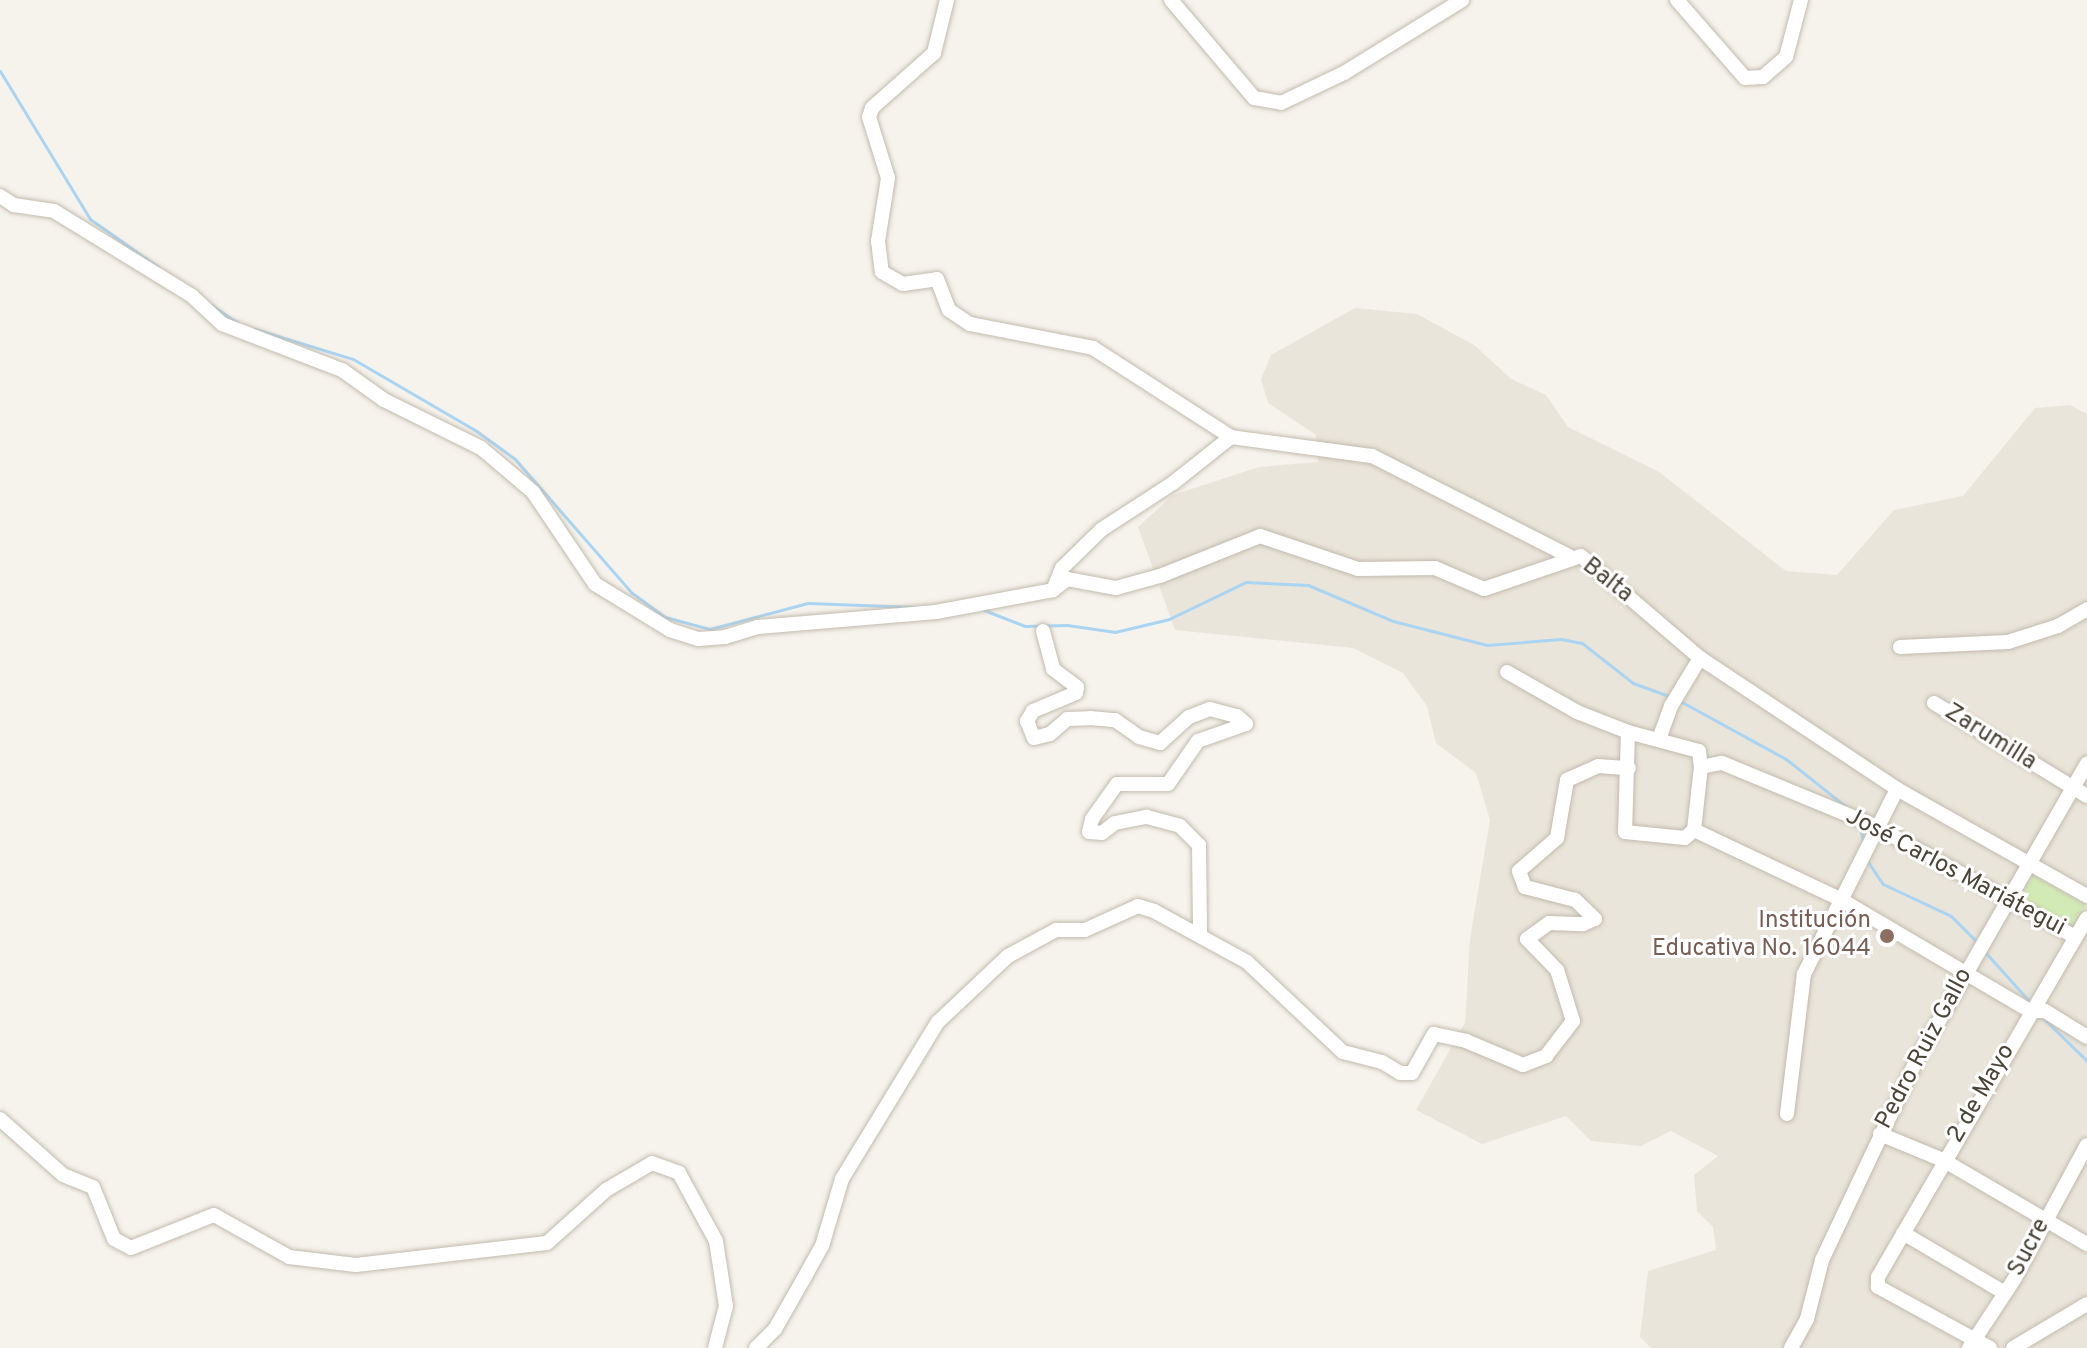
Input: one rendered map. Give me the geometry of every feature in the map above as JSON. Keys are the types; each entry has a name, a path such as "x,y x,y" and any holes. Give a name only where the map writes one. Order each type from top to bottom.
{"street":[{"path":"947,0 934,53 872,108 869,117 888,178 878,241 882,272 903,284 937,279 954,317 970,324 1093,348 1231,437 1372,456 1569,556"},
{"path":"1171,0 1254,98 1281,103 1344,73 1462,0"},
{"path":"1677,0 1745,78 1763,77 1786,57 1801,0"},
{"path":"1,198 54,211 192,296 222,324 342,370 384,400 481,448 533,492 595,584 670,630 698,639 725,637 758,627 990,604 1053,590 1062,568 1101,530 1173,483 1231,437"},
{"name":"Balta","path":"1053,590 1067,579 1116,588 1208,560 1260,536 1358,569 1435,568 1484,589 1569,556 1581,556 1700,658 1897,789 2028,858 2087,896"},
{"path":"1900,647 2008,642 2058,626 2087,609"},
{"path":"1043,631 1053,669 1077,687 1076,693 1033,711 1027,721 1034,738 1050,734 1067,719 1090,718 1115,720 1139,737 1160,743 1189,717 1210,709 1237,716 1246,724 1198,741 1168,784 1117,784 1092,819 1089,832 1102,833 1115,823 1147,817 1180,826 1199,845 1200,933"},
{"path":"1659,739 1671,706 1700,658"},
{"path":"1507,672 1577,712 1628,732 1699,751 1701,767 1694,830 1685,838 1625,832 1628,732"},
{"name":"Zarumilla","path":"1934,703 2087,796"},
{"name":"José Carlos Mariátegui","path":"1701,767 1722,763 1875,826 2075,937"},
{"name":"Pedro Ruiz Gallo","path":"1791,1348 1807,1319 1822,1260 1880,1134 2005,897 2087,763"},
{"path":"756,1348 775,1329 822,1246 842,1179 938,1022 980,979 1056,930 1085,930 1138,906 1200,933 1247,962 1356,1058 1382,1062 1407,1074 1434,1034 1531,1064 1546,1056 1573,1021 1557,970 1527,939 1549,923 1583,924 1595,919 1575,900 1525,887 1519,871 1557,838 1567,780 1598,766 1629,768"},
{"path":"1787,1114 1804,974 1875,826 1897,789"},
{"path":"1694,830 1840,899 2033,1010 2087,1037"},
{"name":"2 de Mayo","path":"1971,1343 1878,1287 1880,1272 2087,918"},
{"path":"0,1119 63,1175 93,1187 114,1239 131,1248 214,1215 289,1257 364,1265 547,1243 606,1190 652,1163 679,1173 716,1241 726,1306 715,1348"},
{"path":"1880,1134 1943,1160 2087,1244"},
{"name":"Sucre","path":"1971,1343 2005,1293 2087,1145"},
{"path":"1903,1233 2005,1293"},
{"path":"2013,1348 2087,1304"},
{"path":"1971,1343 1990,1348"}],"shaded area":[{"path":"1355,308 1417,314 1474,345 1511,379 1546,395 1568,427 1659,472 1786,571 1837,575 1894,510 1963,496 2035,408 2070,405 2087,414 2087,1348 1651,1348 1640,1337 1648,1271 1716,1250 1713,1227 1697,1211 1694,1175 1718,1156 1671,1131 1641,1146 1591,1141 1566,1116 1482,1144 1416,1110 1465,1023 1470,939 1490,820 1476,773 1436,743 1427,706 1403,673 1353,648 1175,630 1138,527 1173,495 1259,467 1318,462 1316,435 1268,403 1261,379 1271,355"}],"green space":[{"path":"2033,874 2086,904 2072,928 2020,897"}],"waterway":[{"path":"0,71 90,219 158,267"},
{"path":"210,304 237,322"},
{"path":"255,329 353,359 475,430 515,459 632,593 665,617 710,629 808,603 916,607"},
{"path":"984,610 1025,626 1067,625 1115,632 1169,619 1246,582 1308,585 1393,621 1487,645 1561,639 1582,643 1633,683 1669,696"},
{"path":"1680,701 1786,759 1845,806"},
{"path":"1859,824 1864,844"},
{"path":"1866,859 1883,884 1951,916 1978,943"},
{"path":"1985,952 2031,1003"},
{"path":"2043,1018 2087,1061"}],"place":[{"name":"Institución Educativa No. 16044","path":"1887,936"}]}
